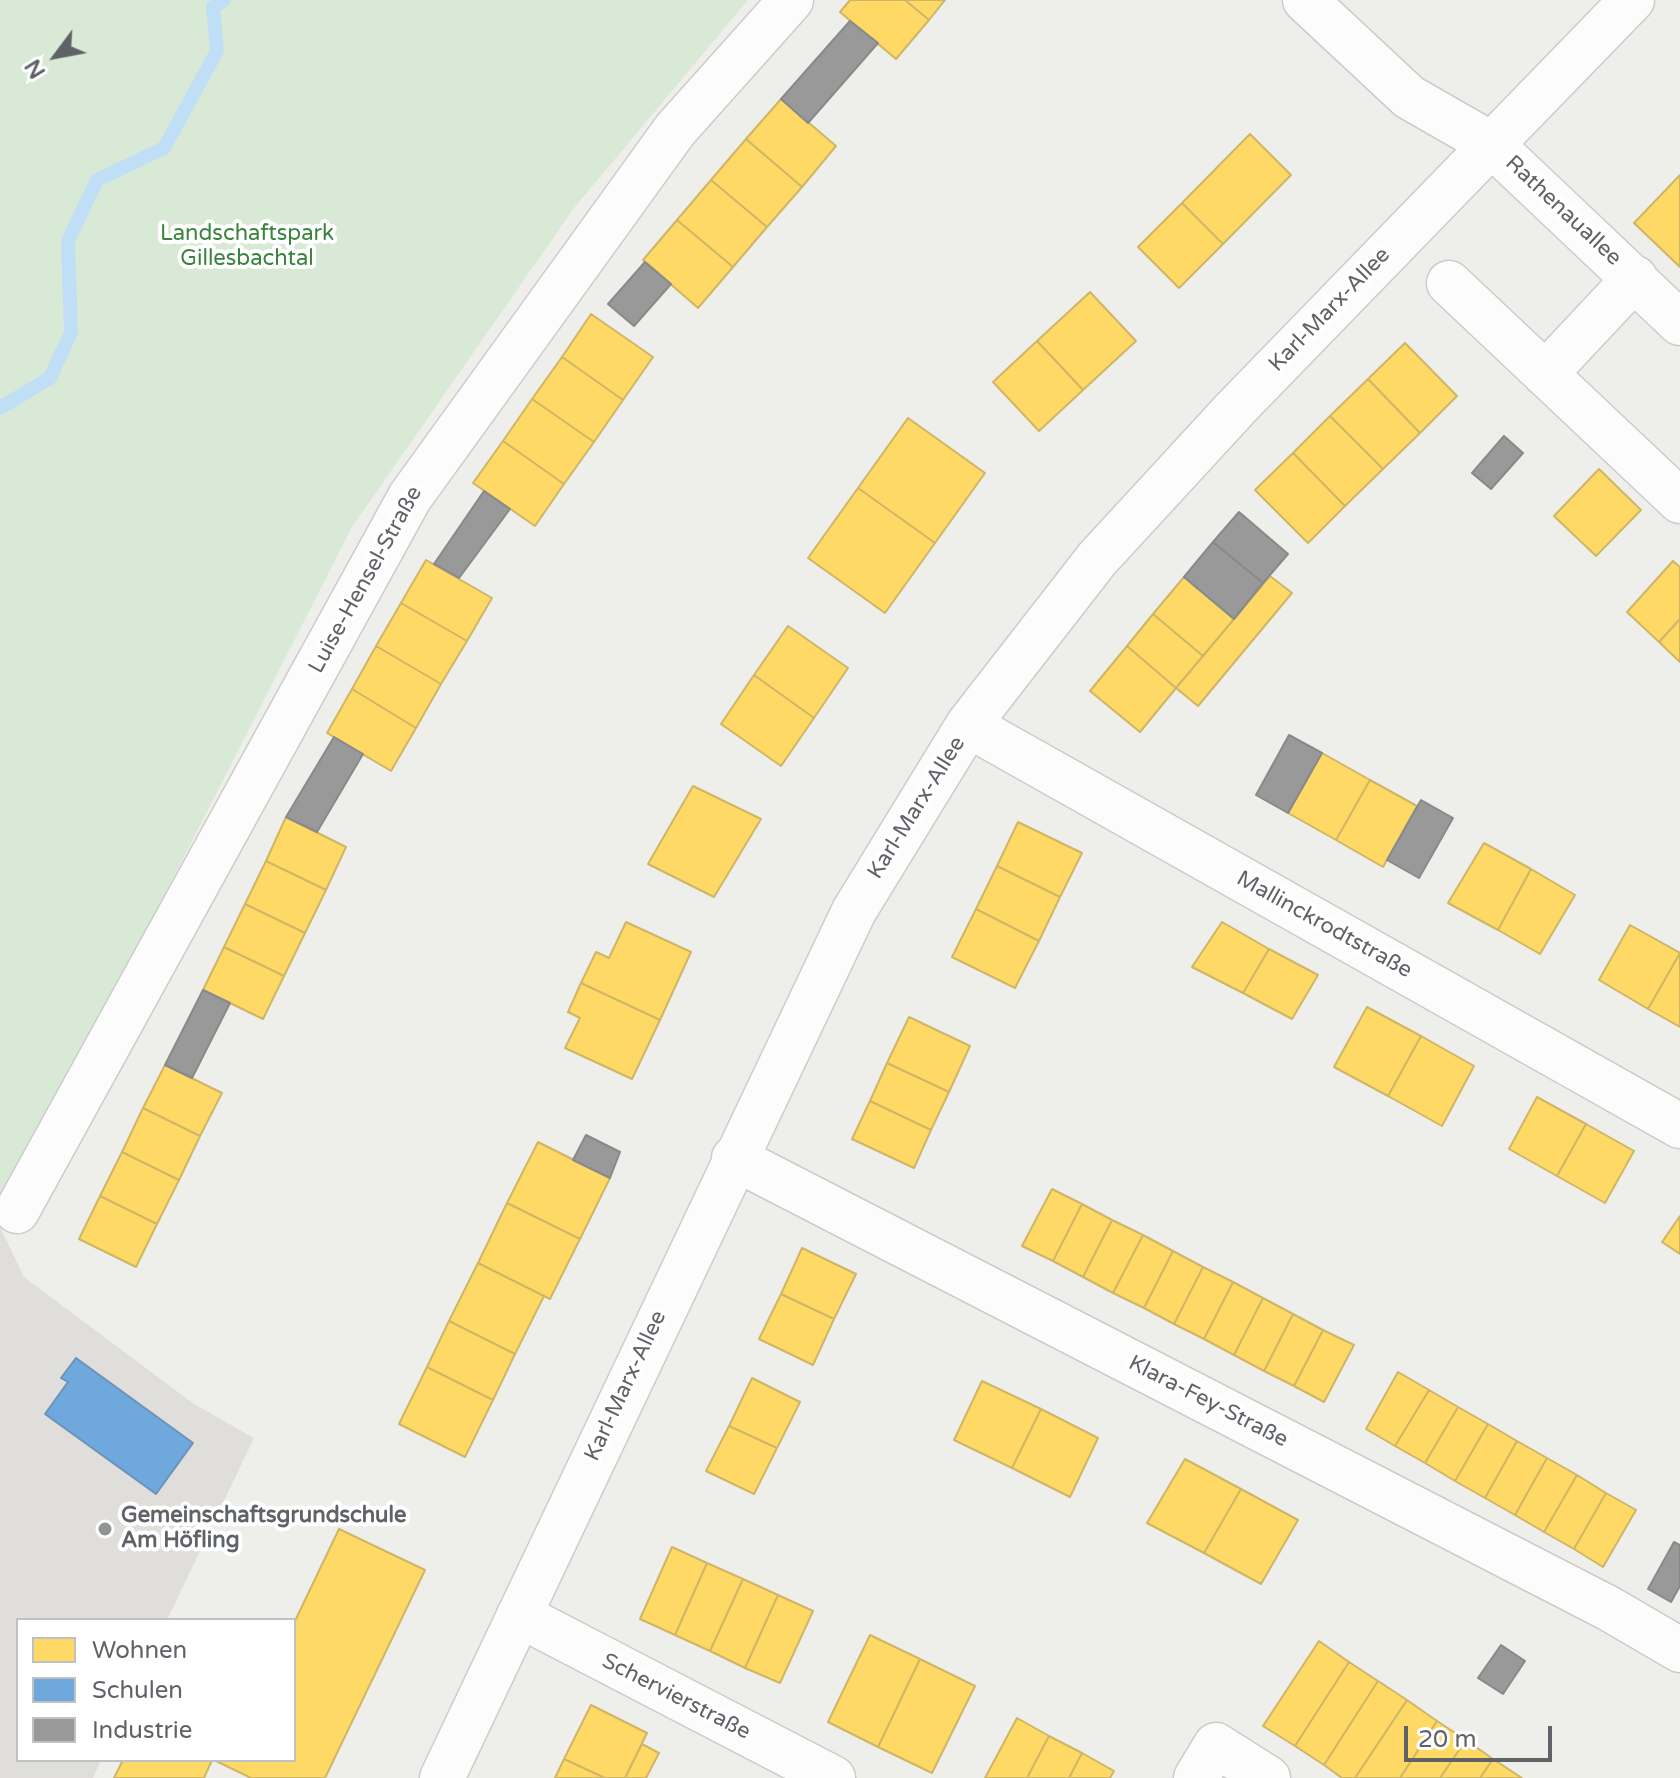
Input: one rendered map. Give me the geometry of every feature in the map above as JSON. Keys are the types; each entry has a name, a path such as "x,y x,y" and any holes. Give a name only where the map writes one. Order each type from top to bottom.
{"street":[{"name":"Luise-Hensel-Straße","path":"17,1211 410,497 675,130 791,0"},
{"name":"Rathenauallee","path":"1305,0 1409,97 1491,144 1680,323"},
{"name":"Karl-Marx-Allee","path":"442,1778 854,911 968,725 1097,559 1246,396 1632,0"},
{"name":"Rathenauallee","path":"1545,374 1635,278"},
{"path":"1449,283 1680,501"},
{"name":"Mallinckrodtstraße","path":"968,725 1680,1126"},
{"name":"Klara-Fey-Straße","path":"734,1158 1608,1608 1680,1650"},
{"name":"Schervierstraße","path":"519,1615 833,1778"},
{"path":"1196,1778 1216,1745 1268,1778"}],"shaded area":[{"name":"Gemeinschaftsgrundschule Am Höfling","path":"0,1227 24,1277 194,1404 254,1438 168,1618 16,1618 16,1762 100,1762 93,1778 0,1778"}],"green space":[{"name":"Landschaftspark Gillesbachtal","path":"0,0 748,0 574,208 352,527 0,1218"}],"building: Wohnen":[{"path":"850,0 905,0 929,20 896,59 840,12"},
{"path":"905,0 945,0 929,20"},
{"path":"781,99 836,146 802,187 746,139"},
{"path":"1250,134 1291,175 1223,244 1182,203"},
{"path":"746,139 802,187 767,227 711,180"},
{"path":"1680,175 1680,267 1634,223"},
{"path":"711,180 767,227 733,267 677,220"},
{"path":"1182,203 1223,244 1179,288 1138,247"},
{"path":"677,220 733,267 698,308 643,260"},
{"path":"1090,292 1136,341 1083,390 1037,341"},
{"path":"591,314 653,357 623,400 562,357"},
{"path":"1037,341 1083,390 1039,431 993,382"},
{"path":"1405,343 1457,396 1420,433 1368,379"},
{"path":"562,357 623,400 594,442 532,399"},
{"path":"1368,379 1420,433 1383,469 1330,416"},
{"path":"532,399 594,442 564,484 503,441"},
{"path":"1330,416 1383,469 1345,506 1293,453"},
{"path":"908,418 985,473 935,543 858,488"},
{"path":"503,441 564,484 535,526 473,483"},
{"path":"1293,453 1345,506 1308,543 1255,490"},
{"path":"1599,469 1641,510 1596,556 1554,516"},
{"path":"858,488 935,543 885,613 808,558"},
{"path":"426,560 492,598 467,641 401,603"},
{"path":"1673,561 1680,567 1680,619 1659,642 1627,612"},
{"path":"1270,576 1292,593 1198,706 1176,688"},
{"path":"1184,577 1234,619 1203,656 1153,614"},
{"path":"401,603 467,641 441,684 376,646"},
{"path":"1153,614 1203,656 1176,688 1127,646"},
{"path":"1680,619 1680,662 1659,642"},
{"path":"788,626 848,668 814,718 754,675"},
{"path":"376,646 441,684 416,728 352,689"},
{"path":"1127,646 1176,688 1140,732 1090,691"},
{"path":"754,675 814,718 781,766 721,724"},
{"path":"352,689 416,728 391,771 327,733"},
{"path":"1322,753 1370,780 1336,840 1288,813"},
{"path":"1370,780 1417,806 1383,867 1336,840"},
{"path":"693,786 761,819 714,897 648,864"},
{"path":"286,817 346,847 326,890 266,861"},
{"path":"1018,822 1082,853 1060,897 997,866"},
{"path":"1484,843 1531,869 1498,930 1448,903"},
{"path":"266,861 326,890 305,933 245,904"},
{"path":"997,866 1060,897 1039,941 976,909"},
{"path":"1531,869 1575,895 1540,954 1498,930"},
{"path":"245,904 305,933 284,976 224,947"},
{"path":"976,909 1039,941 1015,988 952,957"},
{"path":"626,922 691,952 660,1020 581,983 596,952 609,958"},
{"path":"1222,922 1269,949 1243,993 1192,967"},
{"path":"1630,925 1680,953 1648,1009 1599,980"},
{"path":"224,947 284,976 263,1019 203,990"},
{"path":"1269,949 1318,975 1292,1019 1243,993"},
{"path":"1680,953 1680,1027 1648,1009"},
{"path":"581,983 660,1020 632,1079 565,1048 580,1018 568,1012"},
{"path":"1367,1007 1421,1036 1388,1096 1334,1067"},
{"path":"909,1017 970,1046 949,1092 887,1063"},
{"path":"1421,1036 1474,1066 1442,1126 1388,1096"},
{"path":"887,1063 949,1092 931,1130 870,1101"},
{"path":"165,1065 222,1093 200,1136 143,1108"},
{"path":"1537,1097 1586,1124 1557,1176 1509,1149"},
{"path":"870,1101 931,1130 914,1168 852,1139"},
{"path":"143,1108 200,1136 179,1180 122,1152"},
{"path":"1586,1124 1634,1151 1605,1203 1557,1176"},
{"path":"538,1142 610,1178 580,1239 507,1203"},
{"path":"122,1152 179,1180 157,1224 100,1196"},
{"path":"1052,1189 1082,1204 1053,1261 1022,1246"},
{"path":"100,1196 157,1224 136,1267 79,1239"},
{"path":"507,1203 580,1239 550,1299 478,1263"},
{"path":"1082,1204 1112,1220 1083,1277 1053,1261"},
{"path":"1680,1216 1680,1254 1662,1242"},
{"path":"1112,1220 1143,1235 1113,1293 1083,1277"},
{"path":"1143,1235 1173,1251 1144,1308 1113,1293"},
{"path":"802,1248 856,1274 834,1319 781,1294"},
{"path":"1173,1251 1203,1267 1174,1324 1144,1308"},
{"path":"478,1263 544,1296 515,1354 449,1321"},
{"path":"1203,1267 1233,1282 1204,1339 1174,1324"},
{"path":"1233,1282 1263,1298 1234,1355 1204,1339"},
{"path":"781,1294 834,1319 813,1365 759,1339"},
{"path":"1263,1298 1293,1314 1264,1371 1234,1355"},
{"path":"1293,1314 1323,1330 1294,1386 1264,1371"},
{"path":"449,1321 515,1354 493,1400 427,1367"},
{"path":"1323,1330 1354,1345 1324,1402 1294,1386"},
{"path":"427,1367 493,1400 465,1457 399,1424"},
{"path":"1398,1372 1429,1390 1395,1446 1366,1429"},
{"path":"752,1378 800,1402 777,1448 729,1426"},
{"path":"982,1381 1041,1409 1012,1468 954,1440"},
{"path":"1429,1390 1458,1407 1425,1463 1395,1446"},
{"path":"1458,1407 1488,1424 1455,1481 1425,1463"},
{"path":"1041,1409 1098,1438 1070,1497 1012,1468"},
{"path":"1488,1424 1517,1441 1485,1498 1455,1481"},
{"path":"729,1426 777,1448 754,1494 706,1471"},
{"path":"1517,1441 1547,1458 1515,1515 1485,1498"},
{"path":"1547,1458 1577,1475 1544,1532 1515,1515"},
{"path":"1185,1459 1241,1489 1204,1553 1147,1523"},
{"path":"1577,1475 1606,1493 1574,1549 1544,1532"},
{"path":"1241,1489 1298,1520 1261,1584 1204,1553"},
{"path":"1606,1493 1636,1510 1603,1567 1574,1549"},
{"path":"339,1529 425,1570 325,1778 251,1778 218,1762 296,1762 296,1619"},
{"path":"672,1547 707,1563 675,1635 640,1619"},
{"path":"707,1563 743,1579 710,1651 675,1635"},
{"path":"743,1579 778,1595 745,1668 710,1651"},
{"path":"778,1595 813,1611 780,1683 745,1668"},
{"path":"870,1635 920,1659 878,1747 828,1722"},
{"path":"1319,1641 1349,1662 1295,1746 1263,1726"},
{"path":"920,1659 975,1686 932,1773 878,1747"},
{"path":"1349,1662 1378,1681 1324,1765 1295,1746"},
{"path":"1378,1681 1407,1700 1355,1778 1342,1778 1324,1765"},
{"path":"1407,1700 1437,1721 1400,1778 1355,1778"},
{"path":"591,1705 647,1733 625,1778 605,1778 564,1759"},
{"path":"1017,1718 1049,1736 1027,1778 985,1778"},
{"path":"1437,1721 1466,1740 1440,1778 1400,1778"},
{"path":"1049,1736 1082,1753 1069,1778 1027,1778"},
{"path":"1466,1740 1493,1759 1480,1778 1440,1778"},
{"path":"642,1744 659,1753 646,1778 625,1778"},
{"path":"1082,1753 1114,1771 1110,1778 1069,1778"},
{"path":"564,1759 605,1778 555,1778"},
{"path":"1493,1759 1522,1778 1480,1778"},
{"path":"122,1762 211,1762 204,1778 114,1778"}],"building: Schulen":[{"path":"76,1358 193,1443 156,1494 45,1414 68,1382 61,1378"}],"building: Industrie":[{"path":"850,21 878,43 808,123 781,99"},
{"path":"645,262 671,284 634,326 608,304"},
{"path":"1504,436 1523,453 1491,489 1472,473"},
{"path":"484,491 510,509 459,578 434,564"},
{"path":"1239,512 1288,554 1263,583 1213,542"},
{"path":"1213,542 1263,583 1234,619 1184,577"},
{"path":"1289,735 1322,753 1288,813 1256,795"},
{"path":"334,737 363,754 317,832 286,817"},
{"path":"1421,800 1453,818 1419,878 1387,860"},
{"path":"203,990 230,1003 192,1078 165,1065"},
{"path":"586,1135 620,1152 610,1178 573,1160"},
{"path":"1674,1542 1680,1545 1680,1586 1671,1602 1648,1589"},
{"path":"1501,1645 1525,1661 1503,1694 1478,1678"}],"waterway":[{"path":"0,408 50,378 71,332 68,241 97,180 164,148 217,51 213,7 224,0"}],"place":[{"name":"Gemeinschaftsgrundschule Am Höfling","path":"105,1529"}]}
